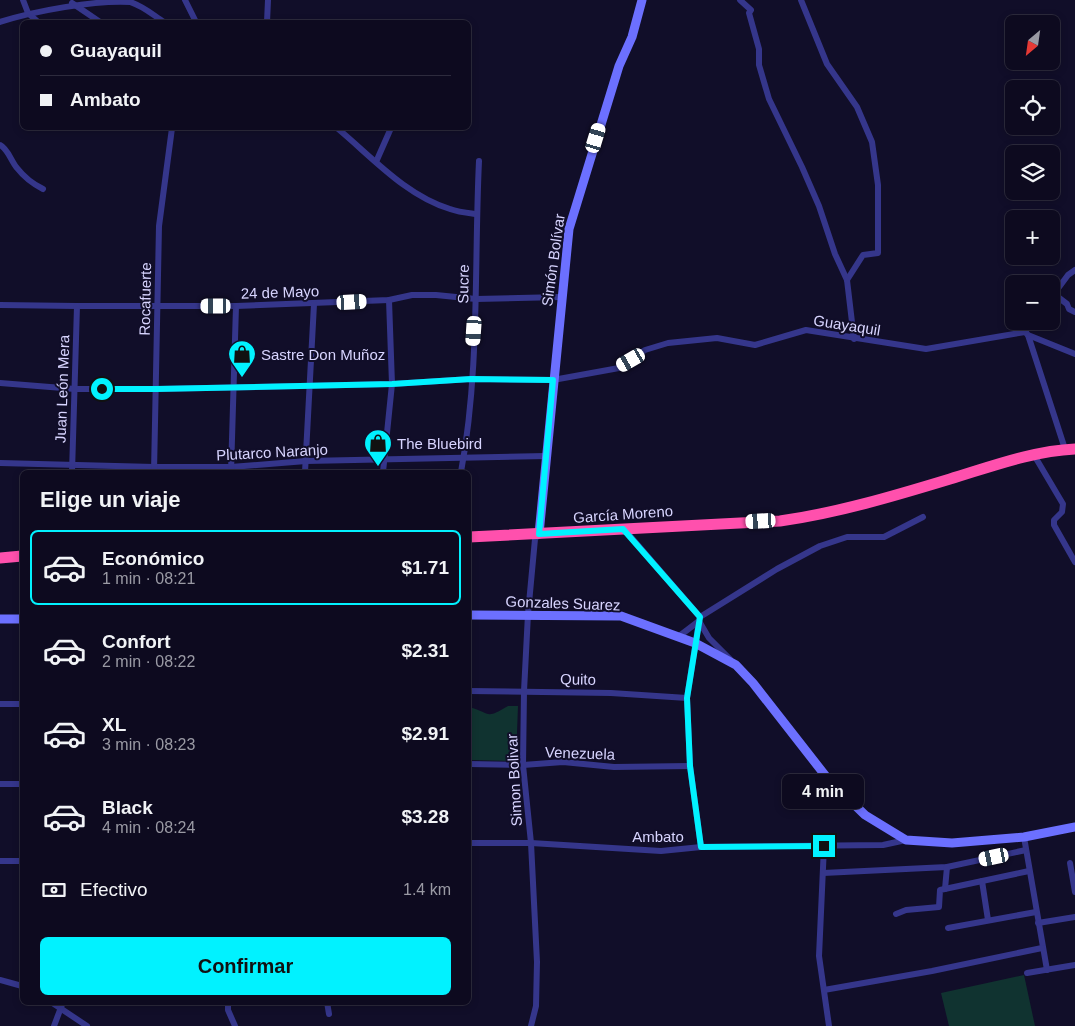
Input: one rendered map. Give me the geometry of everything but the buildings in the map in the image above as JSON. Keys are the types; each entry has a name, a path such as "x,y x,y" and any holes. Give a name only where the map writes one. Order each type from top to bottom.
{"highway":[{"name":"García Moreno","path":"471,537 780,521 830,512 1009,461 1070,449"},
{"path":"0,558 20,556"}],"street":[{"path":"22,0 28,12 36,20"},
{"path":"0,22 59,3 104,0 129,1 148,10 161,20"},
{"path":"185,0 195,20"},
{"path":"267,20 268,0"},
{"name":"Simón Bolívar","path":"539,534 569,229 618,66 632,36 642,0"},
{"path":"740,0 751,10 749,13 759,48 759,66 769,99 802,167 819,206 835,254 848,280 854,339"},
{"path":"801,0 827,64 857,107 872,142 878,185 878,253 863,255 848,280"},
{"path":"72,3 97,20"},
{"name":"Rocafuerte","path":"154,470 159,226 172,130"},
{"path":"339,130 376,162 415,192 451,210 476,214"},
{"path":"376,162 390,130"},
{"path":"0,145 25,177 43,190"},
{"name":"Sucre","path":"461,470 470,404 476,299 476,214 479,161"},
{"path":"1060,286 1068,275 1075,270"},
{"name":"24 de Mayo","path":"0,305 236,306 389,300 412,295 476,299 561,297"},
{"path":"383,470 392,384 389,300"},
{"path":"1060,300 1067,304 1068,309 1075,312"},
{"path":"305,470 314,304"},
{"name":"Juan León Mera","path":"72,470 76,306"},
{"path":"231,470 236,306"},
{"name":"Guayaquil","path":"0,383 75,389 156,389 392,384 471,379 553,380 619,368 645,350 668,342 717,338 756,345 806,330 926,349 1026,334"},
{"path":"1026,334 1028,330"},
{"path":"1026,334 1075,354"},
{"path":"1026,334 1070,449"},
{"path":"1034,455 1063,504 1062,512 1054,520 1054,525 1075,562"},
{"name":"Plutarco Naranjo","path":"0,463 154,470 231,470 306,462 546,456"},
{"path":"678,636 700,619 777,569 820,546 847,538 884,537 922,517"},
{"path":"623,529 700,619 709,638 736,666"},
{"name":"Simon Bolivar","path":"531,1026 536,1006 537,962 531,843 523,765 524,691 528,614 535,539 539,534"},
{"name":"Gonzales Suarez","path":"471,615 621,616 695,643 736,666 752,683 828,779 865,815 906,840"},
{"path":"0,620 20,619"},
{"path":"700,619 687,698 690,766 701,847"},
{"name":"Quito","path":"471,691 611,693 687,698"},
{"path":"0,704 20,704"},
{"name":"Venezuela","path":"471,764 523,765 563,762 614,767 690,766"},
{"path":"0,784 20,784"},
{"path":"906,840 952,843 1024,837 1075,827"},
{"path":"1024,837 1047,970"},
{"name":"Ambato","path":"471,843 531,843 660,851 701,847 883,844 906,840"},
{"path":"824,846 819,956 829,1026"},
{"path":"823,874 947,867 1026,850"},
{"path":"0,861 20,861"},
{"path":"1070,863 1075,892"},
{"path":"945,889 947,867"},
{"path":"896,914 906,910 938,906 940,890 1030,871"},
{"path":"982,881 988,920"},
{"path":"948,928 1036,912"},
{"path":"1038,923 1075,918"},
{"path":"824,990 932,971 1042,948"},
{"path":"1028,973 1075,965"},
{"path":"0,980 20,985"},
{"path":"54,1026 62,1005 87,1026"},
{"path":"228,1005 228,1010 235,1026"},
{"path":"328,1005 329,1014"}],"green space":[{"path":"508,706 518,706 516,759 514,761 471,760 471,708 488,714 495,713"},
{"path":"1024,975 1035,1026 949,1026 941,993"}],"place":[{"name":"Sastre Don Muñoz","path":"242,378"},
{"name":"The Bluebird","path":"378,467"}],"route":[{"path":"102,389 392,384 471,379 553,380 539,534 623,529 700,617 687,698 690,766 701,847 824,846"}]}
